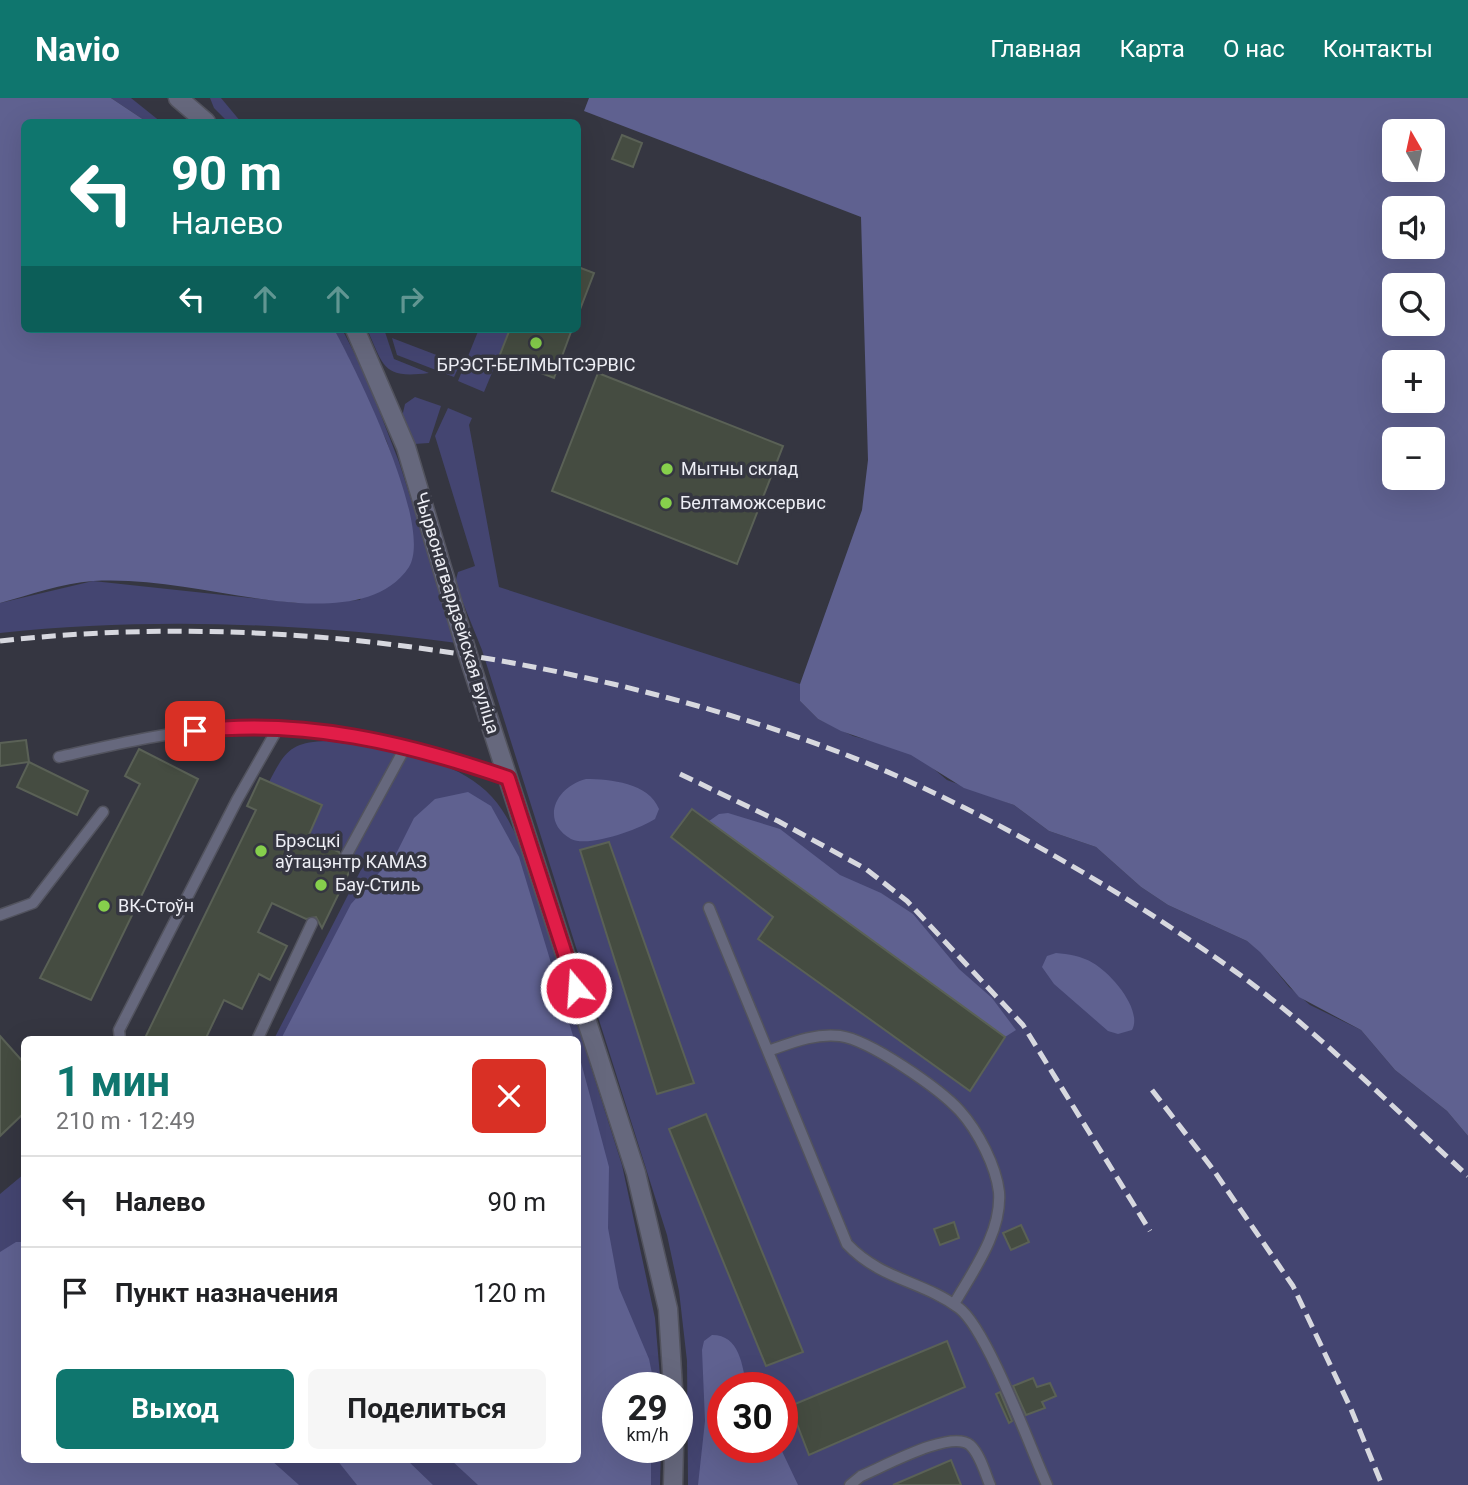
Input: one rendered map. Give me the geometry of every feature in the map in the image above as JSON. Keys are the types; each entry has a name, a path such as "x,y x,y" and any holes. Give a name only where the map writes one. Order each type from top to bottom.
{"street":[{"path":"178,98 202,119"},
{"name":"Чырвонагвардзейская вуліца","path":"357,333 406,447 508,778 636,1172 668,1309 672,1372"},
{"path":"673,1485 674,1463"}],"lane":[{"path":"59,757 142,738 222,728 278,729 368,737 508,778"},
{"path":"120,1036 119,1030 237,800 278,729"},
{"path":"346,856 406,746"},
{"path":"0,915 33,903 103,811"},
{"path":"709,908 848,1244 877,1270 954,1304 972,1320 979,1330 1047,1485"},
{"path":"259,1036 312,923"},
{"path":"768,1051 818,1035 859,1041 946,1098 972,1126 996,1178 999,1195 991,1235 954,1304"},
{"path":"849,1485 861,1476 953,1439 970,1444 990,1485"}],"shaded area":[{"path":"0,98 111,98 142,119 21,119 21,333 336,333 389,448 411,518 414,547 409,567 399,579 373,595 343,602 298,603 144,582 93,581 70,584 0,603"},
{"path":"111,98 131,98 157,119 142,119"},
{"path":"210,98 221,98 238,119 225,119 214,108"},
{"path":"589,98 1468,98 1468,1136 1447,1111 1395,1070 1361,1030 1299,997 1247,941 1168,905 1141,887 1096,847 1049,831 1014,805 964,788 911,755 841,731 818,719 800,701 800,684 862,510 868,460 861,217 584,111"},
{"path":"336,333 344,333 365,374 399,462 457,643 343,631 229,624 114,625 0,633 0,603 93,581 298,603 360,600 408,508 387,442"},
{"path":"369,333 385,333 394,359 429,373 394,372 387,368"},
{"path":"477,333 509,333 484,392 458,381"},
{"path":"392,338 460,364 454,377 397,355"},
{"path":"415,397 441,406 429,443 414,444 402,417 405,404"},
{"path":"448,408 472,418 469,425 499,587 800,684 800,701 818,719 853,736 898,748 923,760 947,780 1014,805 1049,831 1096,847 1141,887 1168,905 1247,941 1260,951 1289,987 1310,1005 1361,1030 1395,1070 1447,1111 1468,1136 1468,1485 688,1485 688,1463 693,1463 693,1372 687,1372 679,1291 667,1235 482,650 455,583 458,572 475,566 435,436"},
{"path":"327,741 392,751 437,763 458,772 492,797 520,843 622,1165 655,1318 660,1372 602,1372 602,1463 661,1463 660,1485 0,1485 0,1194 21,1176 21,1463 581,1463 581,1036 276,1036 366,860 309,834 322,805 269,782 290,750 305,743"},
{"path":"586,779 628,784 647,793 659,809 655,819 638,828 601,839 571,839 561,832 556,823 555,805 566,789"},
{"path":"468,792 491,806 519,857 573,1036 283,1036 351,904 396,854 414,818 435,799"},
{"path":"728,813 780,829 840,875 881,893 913,914 959,969 992,998 1016,1030 1005,1037 709,821 719,814"},
{"path":"1056,953 1093,963 1116,983 1133,1012 1132,1030 1118,1034 1108,1031 1054,984 1042,967 1047,956"},
{"path":"581,1062 609,1167 608,1228 619,1288 649,1359 652,1372 602,1372 602,1463 651,1463 651,1485 478,1485 454,1463 581,1463"},
{"path":"16,1242 21,1242 21,1463 274,1463 299,1485 0,1485 0,1252"},
{"path":"712,1335 729,1340 738,1353 743,1372 707,1372 707,1463 788,1463 798,1485 698,1485 705,1421 702,1350 704,1341"},
{"path":"339,1463 410,1463 433,1485 357,1485"}],"building":[{"path":"622,135 642,143 633,167 612,159"},
{"name":"БРЭСТ-БЕЛМЫТСЭРВІС","path":"581,268 594,273 581,307"},
{"name":"БРЭСТ-БЕЛМЫТСЭРВІС","path":"508,333 571,333 554,378 499,357"},
{"name":"Мытны склад","path":"598,373 783,446 737,564 552,491"},
{"path":"26,740 29,762 0,766 0,743"},
{"path":"139,749 198,779 91,1000 40,978 140,784 125,776"},
{"path":"29,762 88,791 77,815 17,787"},
{"path":"260,778 322,805 308,837 339,852 343,863 355,860 322,928 316,917 306,919 272,903 258,932 287,946 270,980 259,974 242,1009 224,1000 207,1036 146,1036 256,810 247,806"},
{"path":"692,809 1005,1037 970,1091 758,939 773,917 671,837"},
{"path":"609,842 694,1083 657,1094 580,850"},
{"path":"0,1036 21,1060 21,1116 0,1136"},
{"path":"706,1114 803,1352 766,1366 669,1129"},
{"path":"954,1222 959,1238 940,1245 934,1229"},
{"path":"1021,1225 1029,1242 1011,1250 1003,1233"},
{"path":"947,1341 965,1387 809,1455 798,1427 798,1403"},
{"path":"1033,1378 1037,1387 1050,1383 1056,1396 1042,1402 1045,1408 1026,1415 1013,1386"},
{"path":"1000,1392 1012,1421 1009,1423 996,1394"},
{"path":"951,1460 961,1485 893,1485"}],"railway":[{"path":"0,641 154,631 308,636 385,644 461,654 613,684 688,703 799,737 906,780 990,821 1072,866 1191,941 1292,1016 1468,1176"},
{"path":"680,774 778,821 866,869 907,901 1023,1025 1150,1231"},
{"path":"1152,1090 1212,1168 1293,1286 1351,1409 1382,1485"}],"place":[{"name":"БРЭСТ-БЕЛМЫТСЭРВІС","path":"536,343"},
{"name":"Мытны склад","path":"667,469"},
{"name":"Белтаможсервис","path":"666,503"},
{"name":"Брэсцкі аўтацэнтр КАМАЗ","path":"261,851"},
{"name":"Бау-Стиль","path":"321,885"},
{"name":"ВК-Стоўн","path":"104,906"}],"route":[{"path":"195,731 222,728 278,729 368,737 453,759 508,778 576,988"}]}
